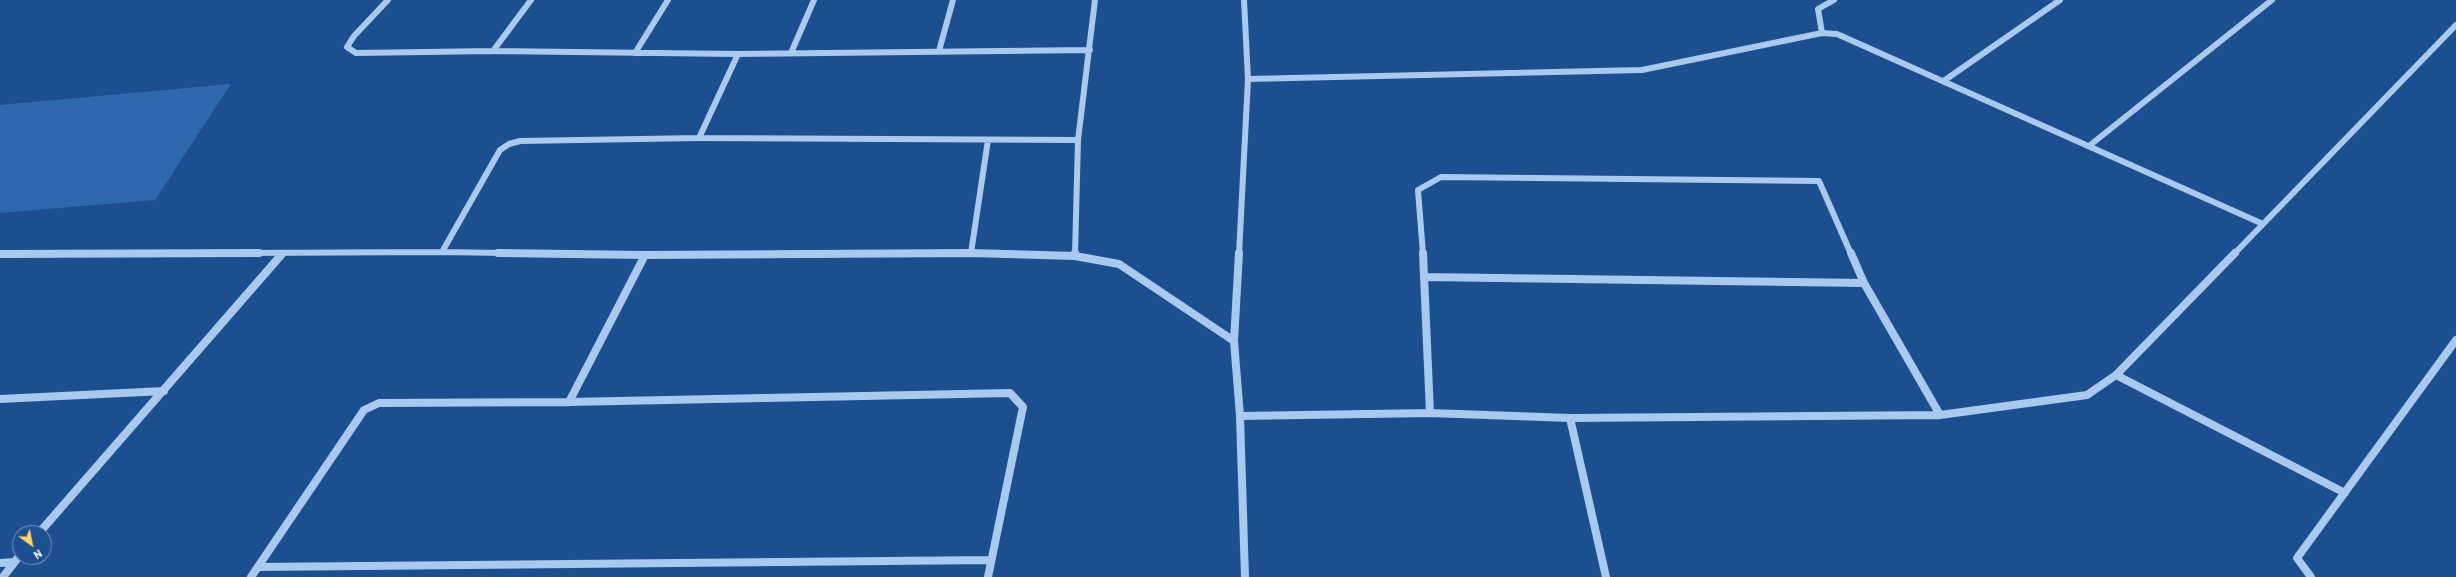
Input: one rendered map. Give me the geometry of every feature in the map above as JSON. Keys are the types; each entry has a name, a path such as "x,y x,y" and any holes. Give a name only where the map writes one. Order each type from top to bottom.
{"street":[{"path":"388,0 354,36 347,47 350,51 356,53 492,52 738,54 1090,50"},
{"path":"492,52 531,0"},
{"path":"635,53 668,0"},
{"path":"791,53 814,0"},
{"path":"939,51 953,0"},
{"path":"1075,256 1078,140 1095,0"},
{"path":"1244,0 1248,79 1234,341 1240,416 1245,577"},
{"path":"1822,33 1818,9 1834,0"},
{"path":"1945,80 2060,0"},
{"path":"2089,146 2272,0"},
{"path":"1240,416 1430,413 1570,418 1940,415 2087,395 2116,375 2456,25"},
{"path":"1248,79 1642,70 1822,33 1837,34 1945,80 2263,224"},
{"path":"699,138 738,54"},
{"path":"442,252 500,150 509,144 520,141 699,138 1078,140"},
{"path":"971,253 988,140"},
{"path":"1430,413 1425,277 1418,190 1441,177 1819,181 1864,283 1940,415"},
{"path":"0,254 282,254 442,252 645,255 971,253 1075,256 1119,264 1234,341"},
{"path":"46,525 164,392 282,254"},
{"path":"569,402 645,255"},
{"path":"1425,277 1864,283"},
{"path":"2311,577 2297,558 2456,340"},
{"path":"2116,375 2345,493"},
{"path":"0,399 164,392"},
{"path":"251,577 364,410 379,403 569,402 1010,392 1023,407 988,577"},
{"path":"1570,418 1606,577"},
{"path":"258,568 991,560"},
{"path":"0,562 12,562"},
{"path":"2,577 12,564"}],"shaded area":[{"path":"231,84 155,200 0,213 0,105"}]}
